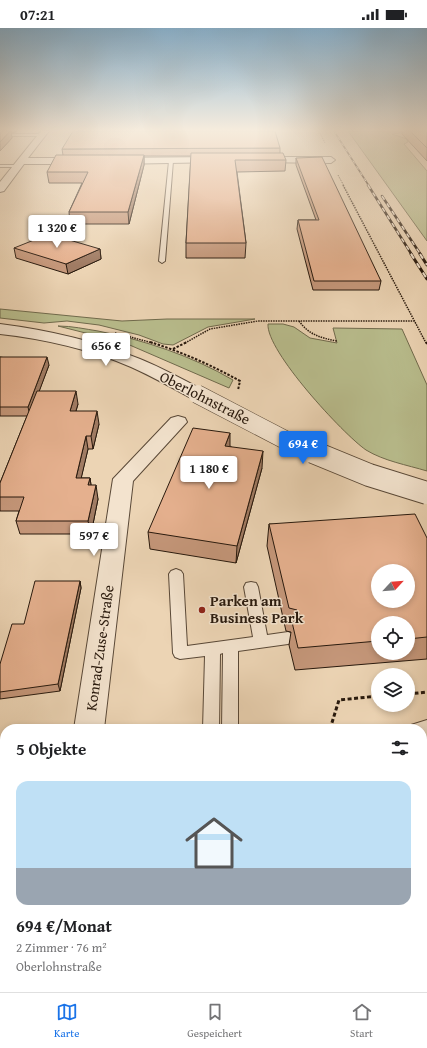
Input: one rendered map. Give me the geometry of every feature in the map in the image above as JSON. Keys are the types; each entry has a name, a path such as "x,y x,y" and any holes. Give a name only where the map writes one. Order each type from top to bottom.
{"street":[{"path":"0,189 10,176"},
{"name":"Oberlohnstraße","path":"0,329 53,337 126,359 198,394 293,444 369,475 427,493"},
{"name":"Konrad-Zuse-Straße","path":"90,724 123,480 178,422"}],"lane":[{"path":"162,261 170,176"},
{"path":"176,574 180,653 288,638"},
{"path":"251,587 261,641"},
{"path":"230,724 231,646"},
{"path":"211,724 213,648"}],"path":[{"path":"339,176 427,344"},
{"path":"172,349 210,329 258,321 415,321"},
{"path":"298,321 304,329 316,337 337,341"},
{"path":"415,693 427,692"},
{"path":"332,724 339,700 371,697"}],"green space":[{"path":"380,176 427,176 427,241"},
{"path":"0,309 122,321 167,319 255,319 208,327 173,345 163,344 139,335 99,325 67,321 44,323 0,318"},
{"path":"268,324 283,324 294,327 310,338 337,343 333,328 402,329 427,385 427,471 380,457 366,450 355,441 324,410 292,372 279,353 271,337"},
{"path":"58,326 98,331 150,344 201,363 233,380 229,388 125,343"}],"building":[{"path":"86,176 138,176 128,212 69,212"},
{"path":"190,176 237,176 246,243 186,243"},
{"path":"303,176 331,176 381,281 314,281 298,220 319,220"},
{"path":"49,234 100,249 66,264 14,248"},
{"path":"0,357 47,357 28,407 0,407"},
{"path":"37,391 76,391 70,411 97,411 91,436 86,436 76,478 90,478 88,485 96,485 88,521 16,521 24,497 0,497 0,483"},
{"path":"193,428 230,433 225,446 263,451 237,546 148,532"},
{"name":"Parken am Business Park","path":"415,514 427,538 427,637 415,638 415,616 371,616 371,642 298,648 292,622 297,620 300,615 297,610 289,608 269,524"},
{"path":"35,581 80,581 58,684 0,692 0,664 12,624 24,624"}],"railway":[{"path":"363,176 369,186"},
{"path":"368,185 412,255"},
{"path":"382,196 421,255"},
{"path":"411,254 427,279"},
{"path":"420,254 427,265"}],"place":[{"name":"Parken am Business Park","path":"202,610"}]}
